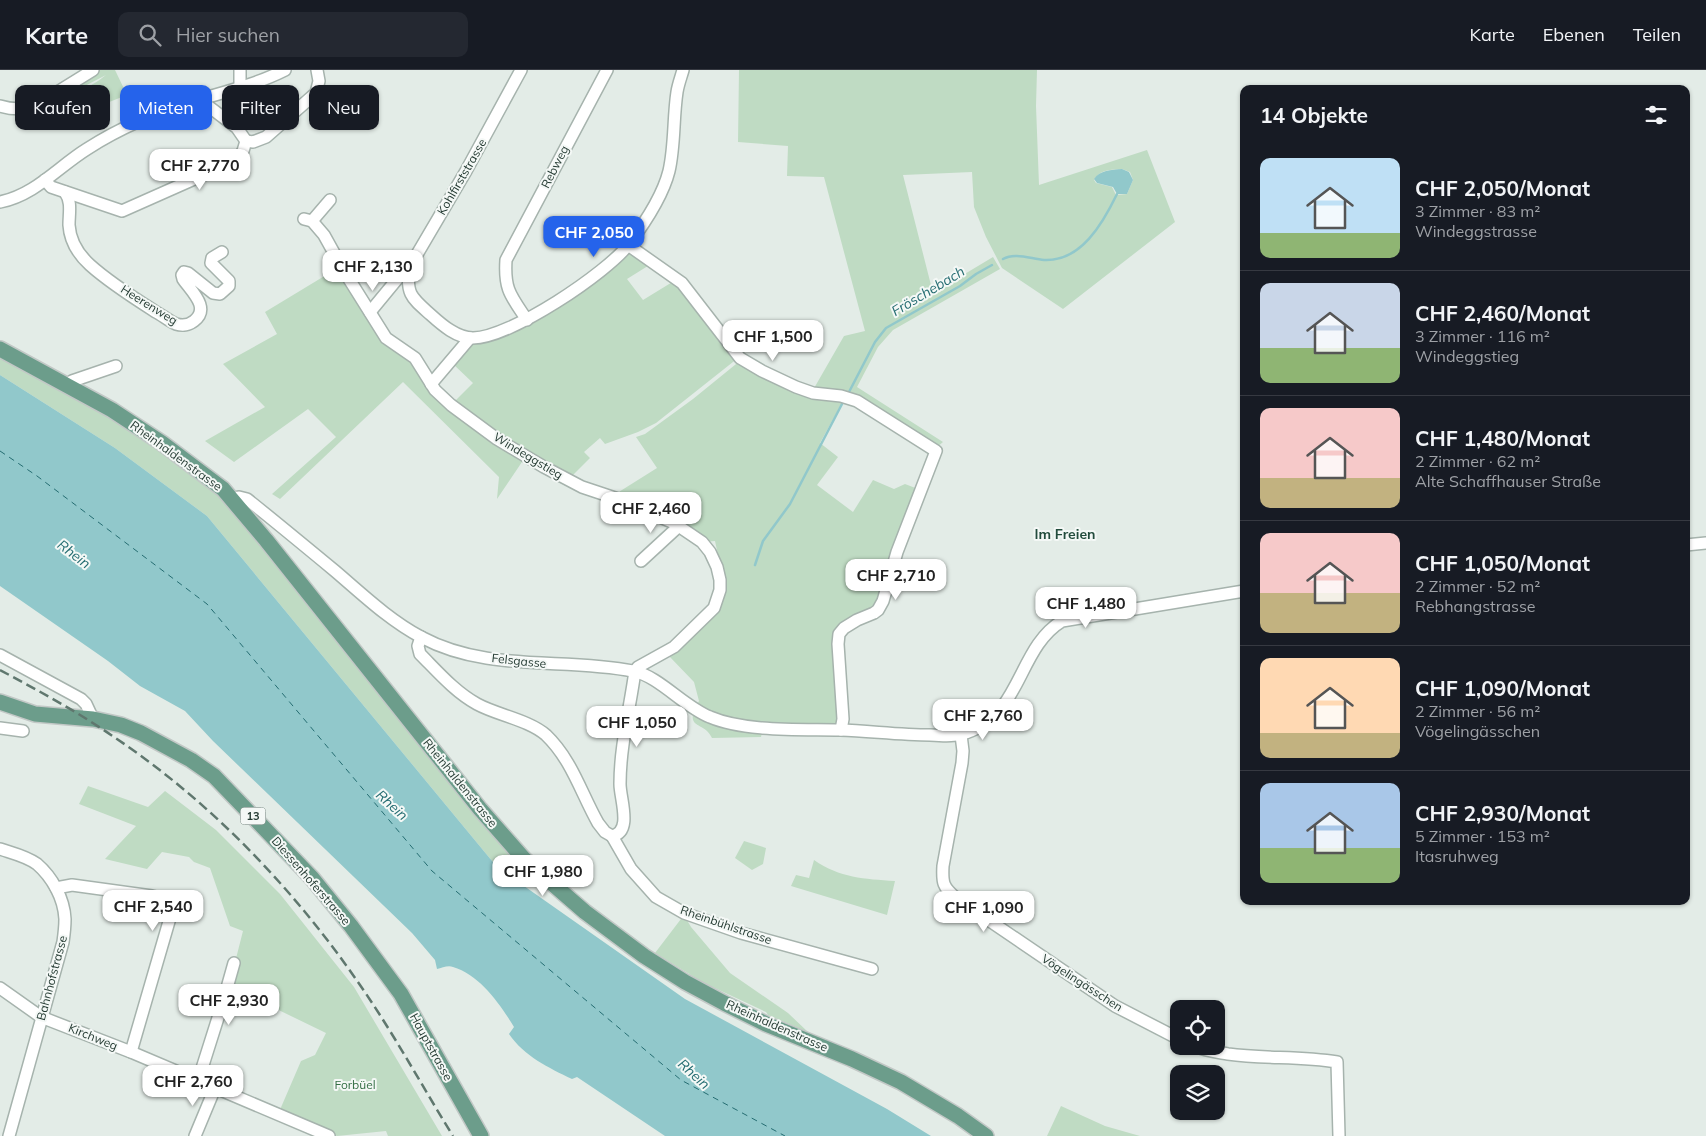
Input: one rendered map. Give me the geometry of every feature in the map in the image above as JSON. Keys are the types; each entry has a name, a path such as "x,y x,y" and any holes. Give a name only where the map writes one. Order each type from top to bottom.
{"main road":[{"name":"Rheinhaldenstrasse","path":"0,349 112,410 162,443 212,480 233,500 478,806 524,859 564,895 644,956 724,1004 901,1082 958,1116 986,1136"},
{"name":"Diessenhoferstrasse","path":"0,702 35,714 93,719 121,725 141,733 191,760 214,776 312,878 376,960"},
{"name":"Hauptstrasse","path":"376,960 402,994 481,1136"}],"street":[{"path":"0,106 14,110 26,109 53,96 93,70"},
{"path":"240,70 240,85"},
{"path":"248,85 285,70"},
{"path":"212,109 237,128 246,141 253,142 266,137 316,93 319,81 317,70"},
{"name":"Kohlfirststrasse","path":"470,338 448,330 413,299 407,284 409,268 466,171 521,70"},
{"name":"Rebweg","path":"527,320 510,294 505,277 506,260 607,70"},
{"path":"431,384 470,338 504,330 527,320 562,299 610,262 628,245 654,206 669,173 673,152 677,92 683,70"},
{"path":"0,202 16,198 28,192 86,149 120,130"},
{"path":"45,180 51,186 66,192 122,210 237,160 243,152 246,141"},
{"name":"Heerenweg","path":"66,192 70,199 71,236 76,249 85,260 133,297 176,324 192,323 201,312 199,300 183,279 184,272 188,273 213,293 220,294 229,286 228,281 211,263 212,258 222,252"},
{"name":"Windeggstieg","path":"330,200 308,220 324,235 386,338 415,358 431,384 466,417 544,468 582,487 618,499 679,526 702,542 710,552 717,567 720,580 718,597 714,608 674,647 638,667 635,671"},
{"path":"628,245 682,283 740,358 796,387 813,393 841,396 857,401 936,451 896,552 883,601 878,610 848,625 839,634 843,719 841,730"},
{"path":"370,312 403,272 409,268"},
{"path":"68,386 72,381 116,366"},
{"name":"Felsgasse","path":"233,500 239,497 247,499 381,610 421,637 448,648 482,658 514,663 609,667 635,671 646,676 692,708 728,724 896,735 961,735"},
{"path":"641,561 679,526"},
{"path":"1690,545 1706,543"},
{"path":"961,735 981,727 992,719 1007,703 1037,645 1047,632 1062,621 1240,592"},
{"name":"Rheinbühlstrasse","path":"421,637 418,646 420,654 465,698 545,734 564,756 598,823 605,832 612,836 631,869 656,897 684,913 741,933 872,969"},
{"path":"0,655 81,699 86,704 93,719"},
{"path":"612,836 620,832 624,824 620,786 621,768 635,671"},
{"path":"0,728 23,731"},
{"name":"Vögelingässchen","path":"961,735 962,763 943,866 942,881 947,890 1115,1006 1170,1034"},
{"name":"Bahnhofstrasse","path":"0,849 20,855 36,863 49,876 56,888 65,918 63,942 9,1136"},
{"path":"56,888 72,885 152,896 164,899 171,906 170,918 131,1052"},
{"path":"198,1081 234,963"},
{"name":"Kirchweg","path":"0,988 42,1017 131,1052 329,1136"},
{"path":"1225,1053 1253,1057 1314,1058 1337,1062 1338,1136"},
{"path":"195,1136 214,1088"}],"green space":[{"path":"96,70 115,70 122,85 120,85 120,98 110,102 110,85 91,85 106,75 86,85 75,85"},
{"path":"739,70 1037,70 1036,106 1039,185 1147,150 1175,222 1063,309 1002,268 986,237 974,207 972,172 903,175 933,293 993,257 1000,269 893,330 878,347 857,387 943,442 937,447 852,395 813,390 844,336 865,331 824,177 787,176 788,146 738,142","holes":["1122,169 1130,172 1133,180 1127,194 1116,195 1112,187 1096,183 1094,180 1096,176 1106,171"]},
{"path":"630,250 651,264 627,279 643,300 674,281 738,358 656,423 605,444 600,438 584,452 590,458 569,479 526,456 497,499 499,477 403,382 280,499 272,494 336,437 308,409 234,462 205,441 265,407 223,364 277,334 265,312 341,266 381,336 408,356 450,406 473,383 452,363 471,341 488,340"},
{"path":"0,351 162,443 229,504 522,862 504,872 497,867 207,516 115,448 0,375"},
{"path":"741,360 844,399 820,443 838,457 817,485 853,512 873,480 894,489 905,484 918,489 877,606 844,624 840,714 837,724 830,728 764,725 761,737 712,738 708,732 694,721 694,710 699,701 694,682 669,656 719,604 723,578 715,541 703,542 614,495 657,468 636,437 645,434 693,399"},
{"name":"Forbüel","path":"88,786 148,807 165,791 216,830 280,894 354,987 442,1136 388,1136 386,1131 337,1136 279,1112 301,1061 315,1055 326,1033 229,986 243,931 230,926 210,868 194,862 189,857 162,852 147,869 105,859 136,826 79,804"},
{"path":"744,841 766,848 763,864 752,870 735,858"},
{"path":"814,860 833,871 843,874 895,881 887,915 791,886 796,875 809,878"},
{"path":"684,915 691,927 730,973 788,1013 808,1032 768,1015 766,1012 704,983 655,953"},
{"path":"1061,1106 1105,1126 1140,1136 1047,1136"}],"water":[{"path":"1122,169 1129,172 1133,180 1127,194 1117,194 1113,187 1097,183 1094,179 1103,172"},
{"name":"Rhein","path":"0,375 115,448 207,516 497,867 685,999 887,1109 931,1136 665,1136 577,1077 572,1079 529,1055 509,1034 514,1027 496,1000 480,983 463,971 453,967 447,966 437,969 435,960 412,933 213,741 185,711 140,686 108,661 0,586"}],"waterway":[{"name":"Fröschebach","path":"1003,259 1018,256 1044,260 1057,259 1069,255 1080,248 1098,228 1117,194"},
{"name":"Fröschebach","path":"849,392 875,342 886,328 960,286 992,265"},
{"name":"Fröschebach","path":"755,565 763,541 790,504 842,404"}],"ferry route":[{"path":"0,451 37,476 207,604 432,871 681,1080 785,1136"}],"railway":[{"path":"0,670 86,719 150,762 249,849 307,915 360,985 453,1136"}],"district":[{"name":"Im Freien","path":"1065,534"}]}
